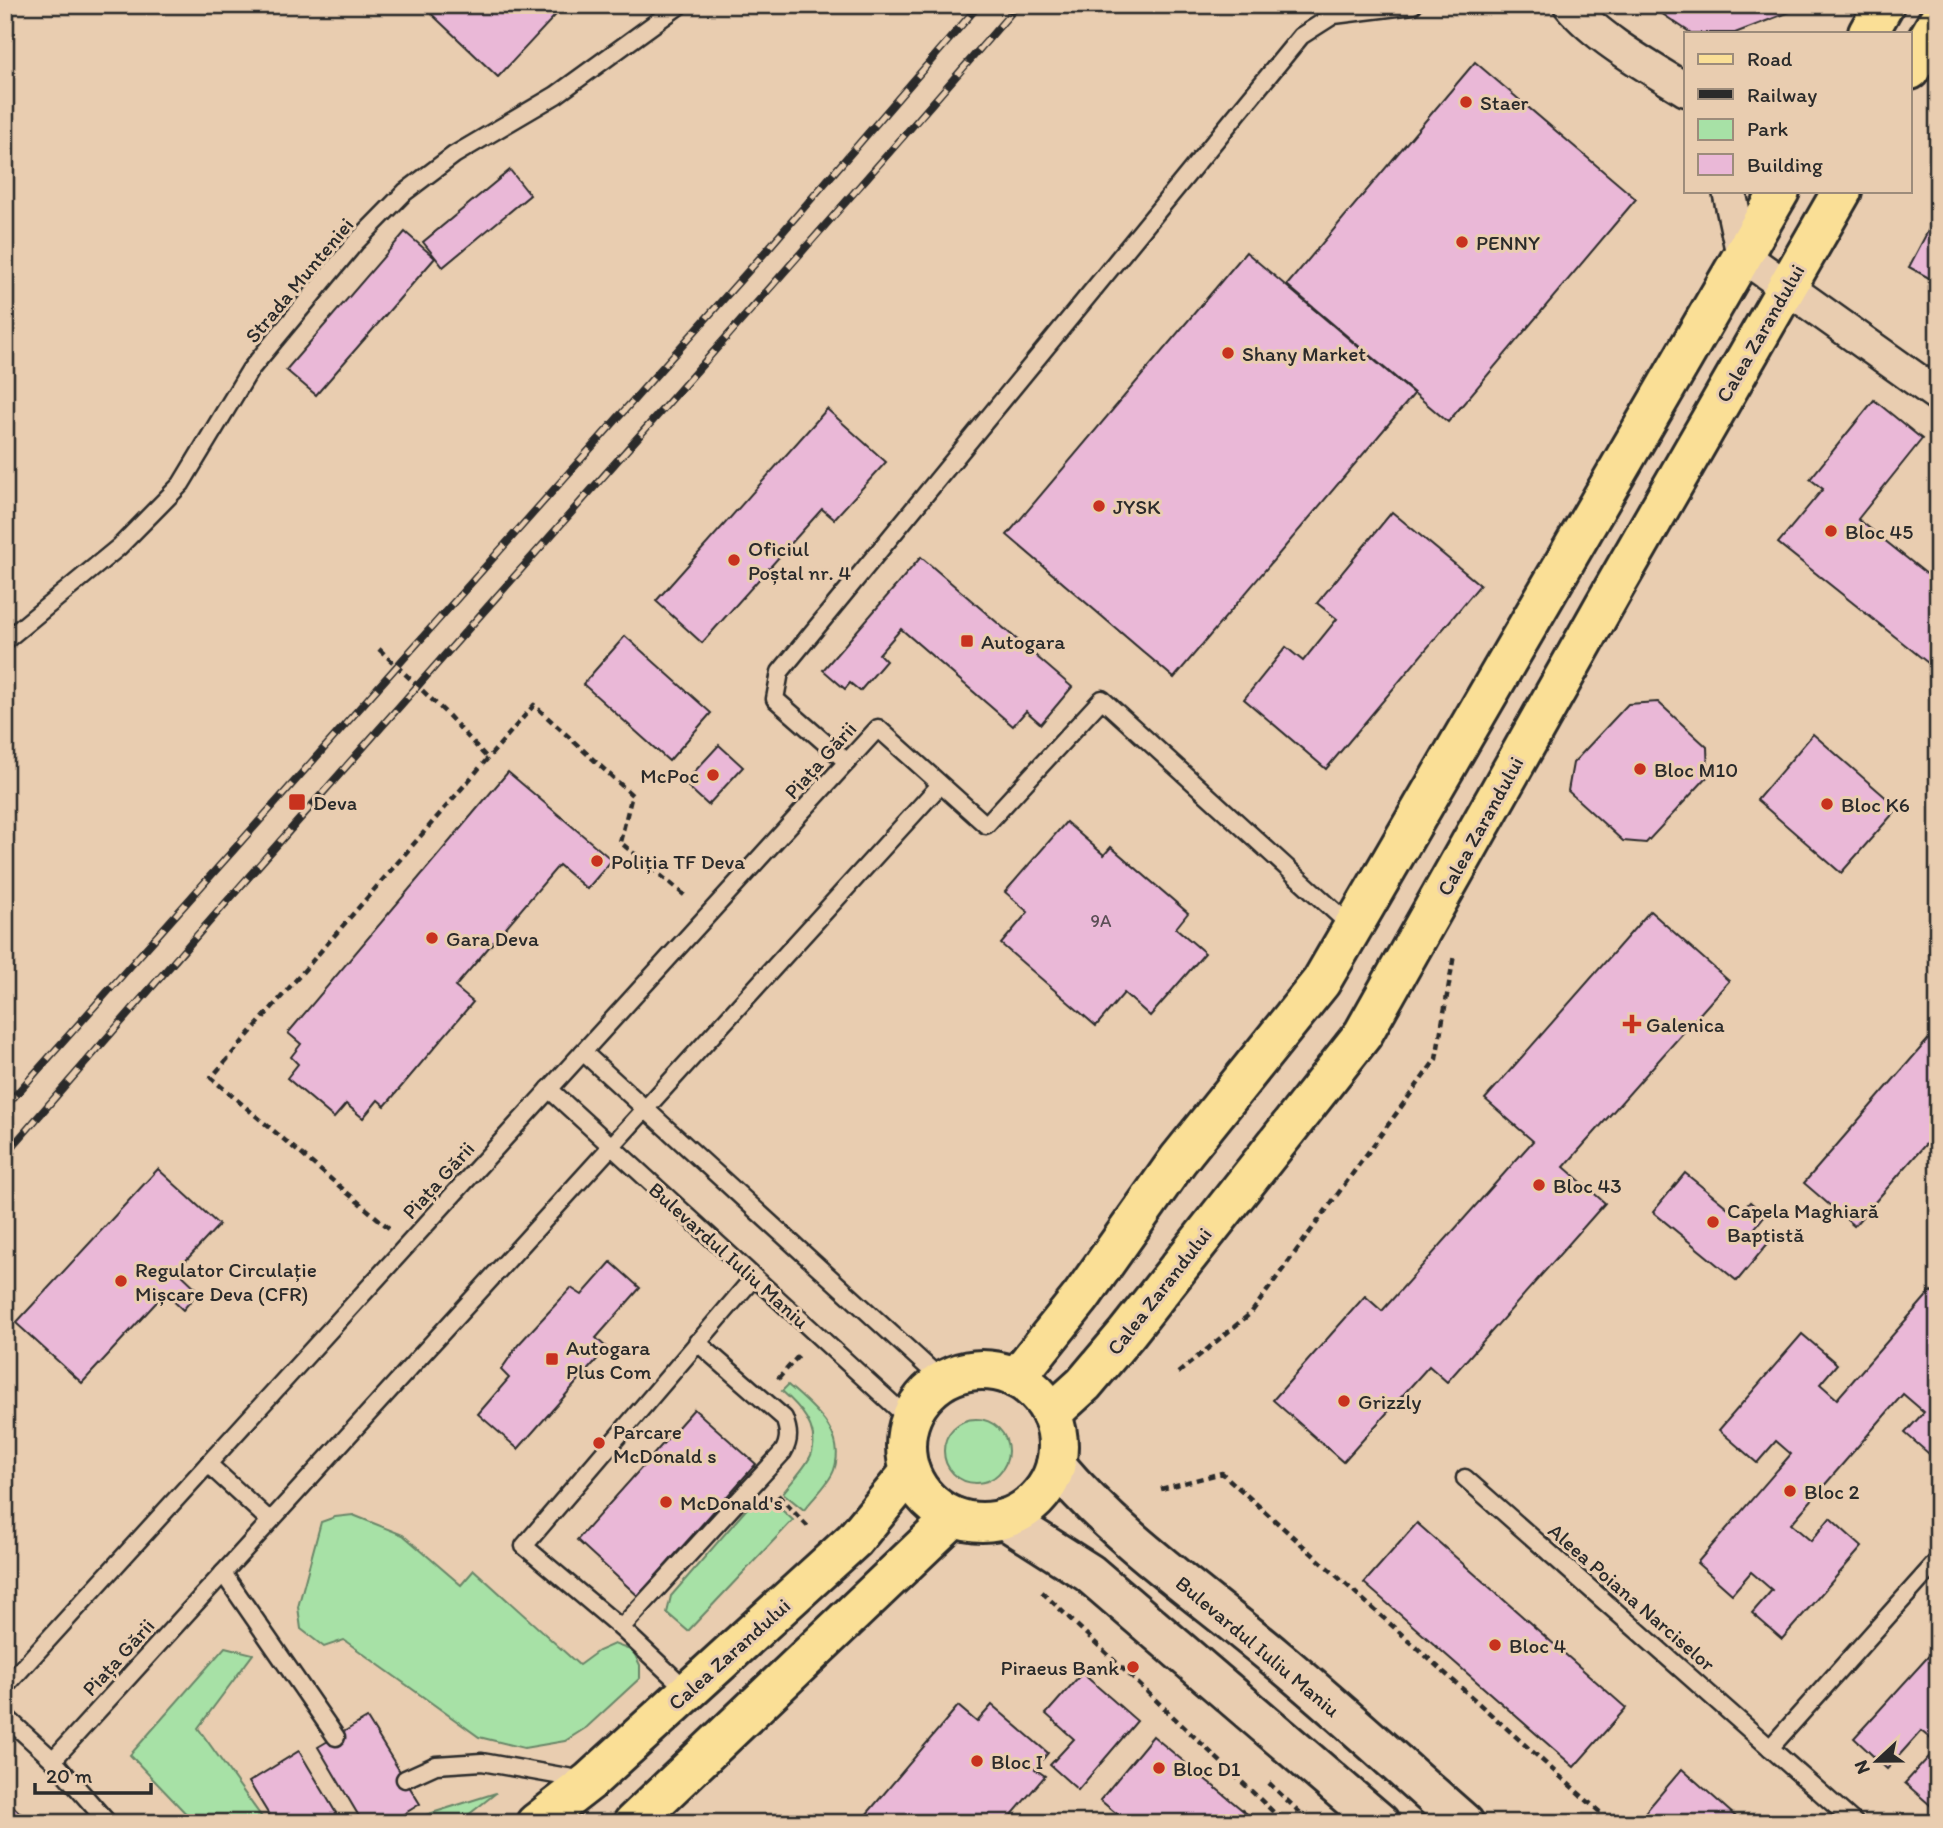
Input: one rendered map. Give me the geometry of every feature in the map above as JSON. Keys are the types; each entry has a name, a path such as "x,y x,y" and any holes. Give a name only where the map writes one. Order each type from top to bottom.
{"main road":[{"path":"1869,32 1884,5"},
{"path":"1912,66 1938,20"},
{"path":"1016,1378 1082,1297 1178,1160 1321,982 1779,192"},
{"name":"Calea Zarandului","path":"1051,1414 1084,1384 1127,1333 1363,1034 1841,192"},
{"path":"992,1370 1016,1378 1037,1393 1051,1414 1058,1439 1056,1465 1045,1489 1037,1499 1026,1509 1004,1519 979,1522 954,1517 936,1506 920,1491 910,1472 906,1446 910,1420 922,1398 942,1380 966,1371 992,1370"},
{"name":"Bulevardul Iuliu Maniu","path":"1056,1465 1089,1502 1123,1534 1276,1658 1464,1823"},
{"name":"Calea Zarandului","path":"536,1823 590,1782 855,1540 910,1472"},
{"path":"634,1823 954,1517"},
{"path":"1004,1519 1089,1573 1380,1823"}],"street":[{"path":"1570,5 1591,25 1684,89"},
{"path":"1729,192 1743,256 1938,395"}],"lane":[{"name":"Strada Munteniei","path":"5,641 119,547 181,484 250,370 355,243 405,191 454,155 556,95 680,5"},
{"path":"847,762 775,699 780,672 1301,36 1334,15 1413,5"},
{"path":"940,785 986,825 1102,699 1352,927"},
{"name":"Piața Gării","path":"5,1687 878,728 940,785 53,1760"},
{"path":"583,1052 942,1380"},
{"name":"Bulevardul Iuliu Maniu","path":"549,1089 910,1420"},
{"path":"688,1691 621,1628 524,1546 754,1277"},
{"path":"621,1628 783,1451 789,1435 785,1418 697,1342"},
{"path":"208,1464 270,1521"},
{"name":"Aleea Poiana Narciselor","path":"1465,1478 1855,1823"},
{"path":"1770,1748 1938,1560"},
{"path":"223,1573 336,1737"},
{"path":"5,1716 53,1760 108,1823"},
{"path":"405,1779 436,1765 482,1762 590,1782"}],"path":[{"path":"379,649 448,715 488,759"},
{"path":"408,1244 211,1078 534,705 632,795 620,842 708,914"},
{"path":"1178,1373 1251,1313 1436,1059 1454,951"},
{"path":"761,1398 817,1335"},
{"path":"1161,1489 1222,1473 1612,1823"},
{"path":"761,1476 836,1557"},
{"path":"1041,1592 1285,1823"}],"green space":[{"path":"788,1385 817,1412 832,1433 836,1444 837,1457 832,1475 804,1510 783,1493 808,1462 813,1443 813,1434 806,1418 782,1391"},
{"path":"976,1419 988,1421 999,1428 1006,1439 1006,1463 999,1474 988,1481 976,1483 964,1481 953,1474 946,1463 944,1451 946,1439 953,1428 964,1421"},
{"path":"773,1502 793,1520 688,1631 667,1613 671,1596 750,1505"},
{"path":"353,1515 403,1535 461,1585 474,1570 579,1665 598,1651 614,1644 633,1651 640,1665 640,1678 587,1727 565,1741 524,1748 479,1737 344,1640 324,1647 301,1629 298,1607 321,1522"},
{"path":"225,1647 253,1654 198,1728 266,1823 195,1823 130,1755"},
{"path":"496,1793 458,1823 408,1823 413,1819"}],"building":[{"path":"422,5 565,5 498,77"},
{"path":"1649,5 1808,5 1738,32 1690,32"},
{"name":"PENNY","path":"1475,62 1636,199 1448,422 1287,285"},
{"path":"510,170 530,195 443,267 423,242"},
{"path":"1938,212 1938,283 1909,267"},
{"path":"405,232 435,258 316,395 286,370"},
{"path":"1246,252 1414,394 1174,678 1007,535"},
{"name":"Bloc 45","path":"1874,400 1922,439 1858,519 1938,583 1938,671 1778,543 1823,489 1810,479"},
{"name":"Oficiul Poștal nr. 4","path":"827,409 886,462 834,519 822,509 702,643 656,601"},
{"path":"1392,512 1480,585 1326,769 1244,699 1286,647 1303,661 1337,619 1317,603"},
{"name":"Autogara","path":"921,557 1072,687 1041,724 1026,711 1013,726 901,629 879,654 886,661 860,691 850,683 845,689 823,670"},
{"path":"625,636 711,713 669,761 583,684"},
{"name":"Bloc M10","path":"1658,702 1707,747 1708,776 1646,843 1623,841 1568,791 1573,763 1628,704"},
{"name":"Bloc K6","path":"1813,734 1898,808 1841,873 1757,800"},
{"name":"McPoc","path":"719,745 743,767 708,805 684,783"},
{"name":"Gara Deva","path":"508,772 612,860 587,889 559,865 455,987 473,1002 385,1106 378,1100 363,1118 346,1104 334,1118 287,1078 298,1064 291,1057 301,1044 288,1033"},
{"path":"1066,822 1104,855 1111,847 1188,913 1176,928 1205,953 1150,1016 1124,993 1096,1026 1001,944 1028,912 1005,892"},
{"name":"Bloc 43","path":"1650,911 1729,981 1564,1167 1605,1203 1447,1382 1429,1366 1343,1462 1273,1400 1365,1296 1382,1311 1533,1141 1485,1099"},
{"path":"1938,1028 1938,1130 1854,1226 1804,1183"},
{"name":"Regulator Circulație Mișcare Deva (CFR)","path":"158,1169 219,1225 177,1270 199,1291 183,1310 165,1293 82,1383 16,1323"},
{"name":"Capela Maghiară Baptistă","path":"1685,1173 1738,1216 1750,1202 1765,1215 1754,1229 1769,1242 1737,1281 1653,1212"},
{"name":"Autogara Plus Com","path":"611,1262 640,1288 596,1338 607,1348 518,1449 478,1414 509,1378 501,1370 518,1345 571,1288 582,1295"},
{"name":"Bloc 2","path":"1931,1291 1938,1297 1938,1458 1936,1460 1905,1433 1924,1412 1903,1394 1791,1524 1811,1541 1830,1518 1862,1547 1782,1639 1752,1613 1772,1590 1751,1572 1732,1594 1697,1563 1791,1454 1776,1441 1757,1463 1719,1430 1802,1334 1837,1364 1820,1384 1837,1399"},
{"name":"McDonald's","path":"694,1409 756,1464 638,1596 577,1540"},
{"name":"Bloc 4","path":"1417,1523 1626,1708 1574,1767 1364,1583"},
{"path":"1936,1648 1938,1745 1921,1731 1887,1769 1854,1738"},
{"path":"1082,1673 1137,1721 1078,1790 1050,1765 1074,1739 1046,1714"},
{"name":"Bloc I","path":"992,1705 1048,1753 1035,1769 1045,1776 1005,1823 875,1823 866,1815 958,1706 977,1722"},
{"path":"367,1718 420,1804 389,1823 363,1823 318,1747"},
{"name":"Bloc D1","path":"1153,1736 1258,1823 1128,1823 1100,1800"},
{"path":"1938,1747 1938,1812 1905,1783"},
{"path":"299,1751 342,1823 274,1823 249,1782"},
{"path":"1682,1769 1743,1823 1636,1823"},
{"path":"5,1798 30,1823 5,1823"}],"railway":[{"path":"5,1107 767,250 979,5"},
{"path":"5,1155 1018,5"}],"place":[{"name":"Staer","path":"1466,102"},
{"name":"PENNY","path":"1462,242"},
{"name":"Shany Market","path":"1228,353"},
{"name":"JYSK","path":"1099,506"},
{"name":"Bloc 45","path":"1831,531"},
{"name":"Oficiul Poștal nr. 4","path":"734,560"},
{"name":"Autogara","path":"967,641"},
{"name":"Bloc M10","path":"1640,769"},
{"name":"McPoc","path":"713,775"},
{"name":"Deva","path":"297,802"},
{"name":"Bloc K6","path":"1827,804"},
{"name":"Poliția TF Deva","path":"597,861"},
{"name":"Gara Deva","path":"432,938"},
{"name":"Galenica","path":"1632,1024"},
{"name":"Bloc 43","path":"1539,1185"},
{"name":"Capela Maghiară Baptistă","path":"1713,1222"},
{"name":"Regulator Circulație Mișcare Deva (CFR)","path":"121,1281"},
{"name":"Autogara Plus Com","path":"552,1359"},
{"name":"Grizzly","path":"1344,1401"},
{"name":"Parcare McDonald s","path":"599,1443"},
{"name":"Bloc 2","path":"1790,1491"},
{"name":"McDonald's","path":"666,1502"},
{"name":"Bloc 4","path":"1495,1645"},
{"name":"Piraeus Bank","path":"1133,1667"},
{"name":"Bloc I","path":"977,1761"},
{"name":"Bloc D1","path":"1159,1768"}]}
